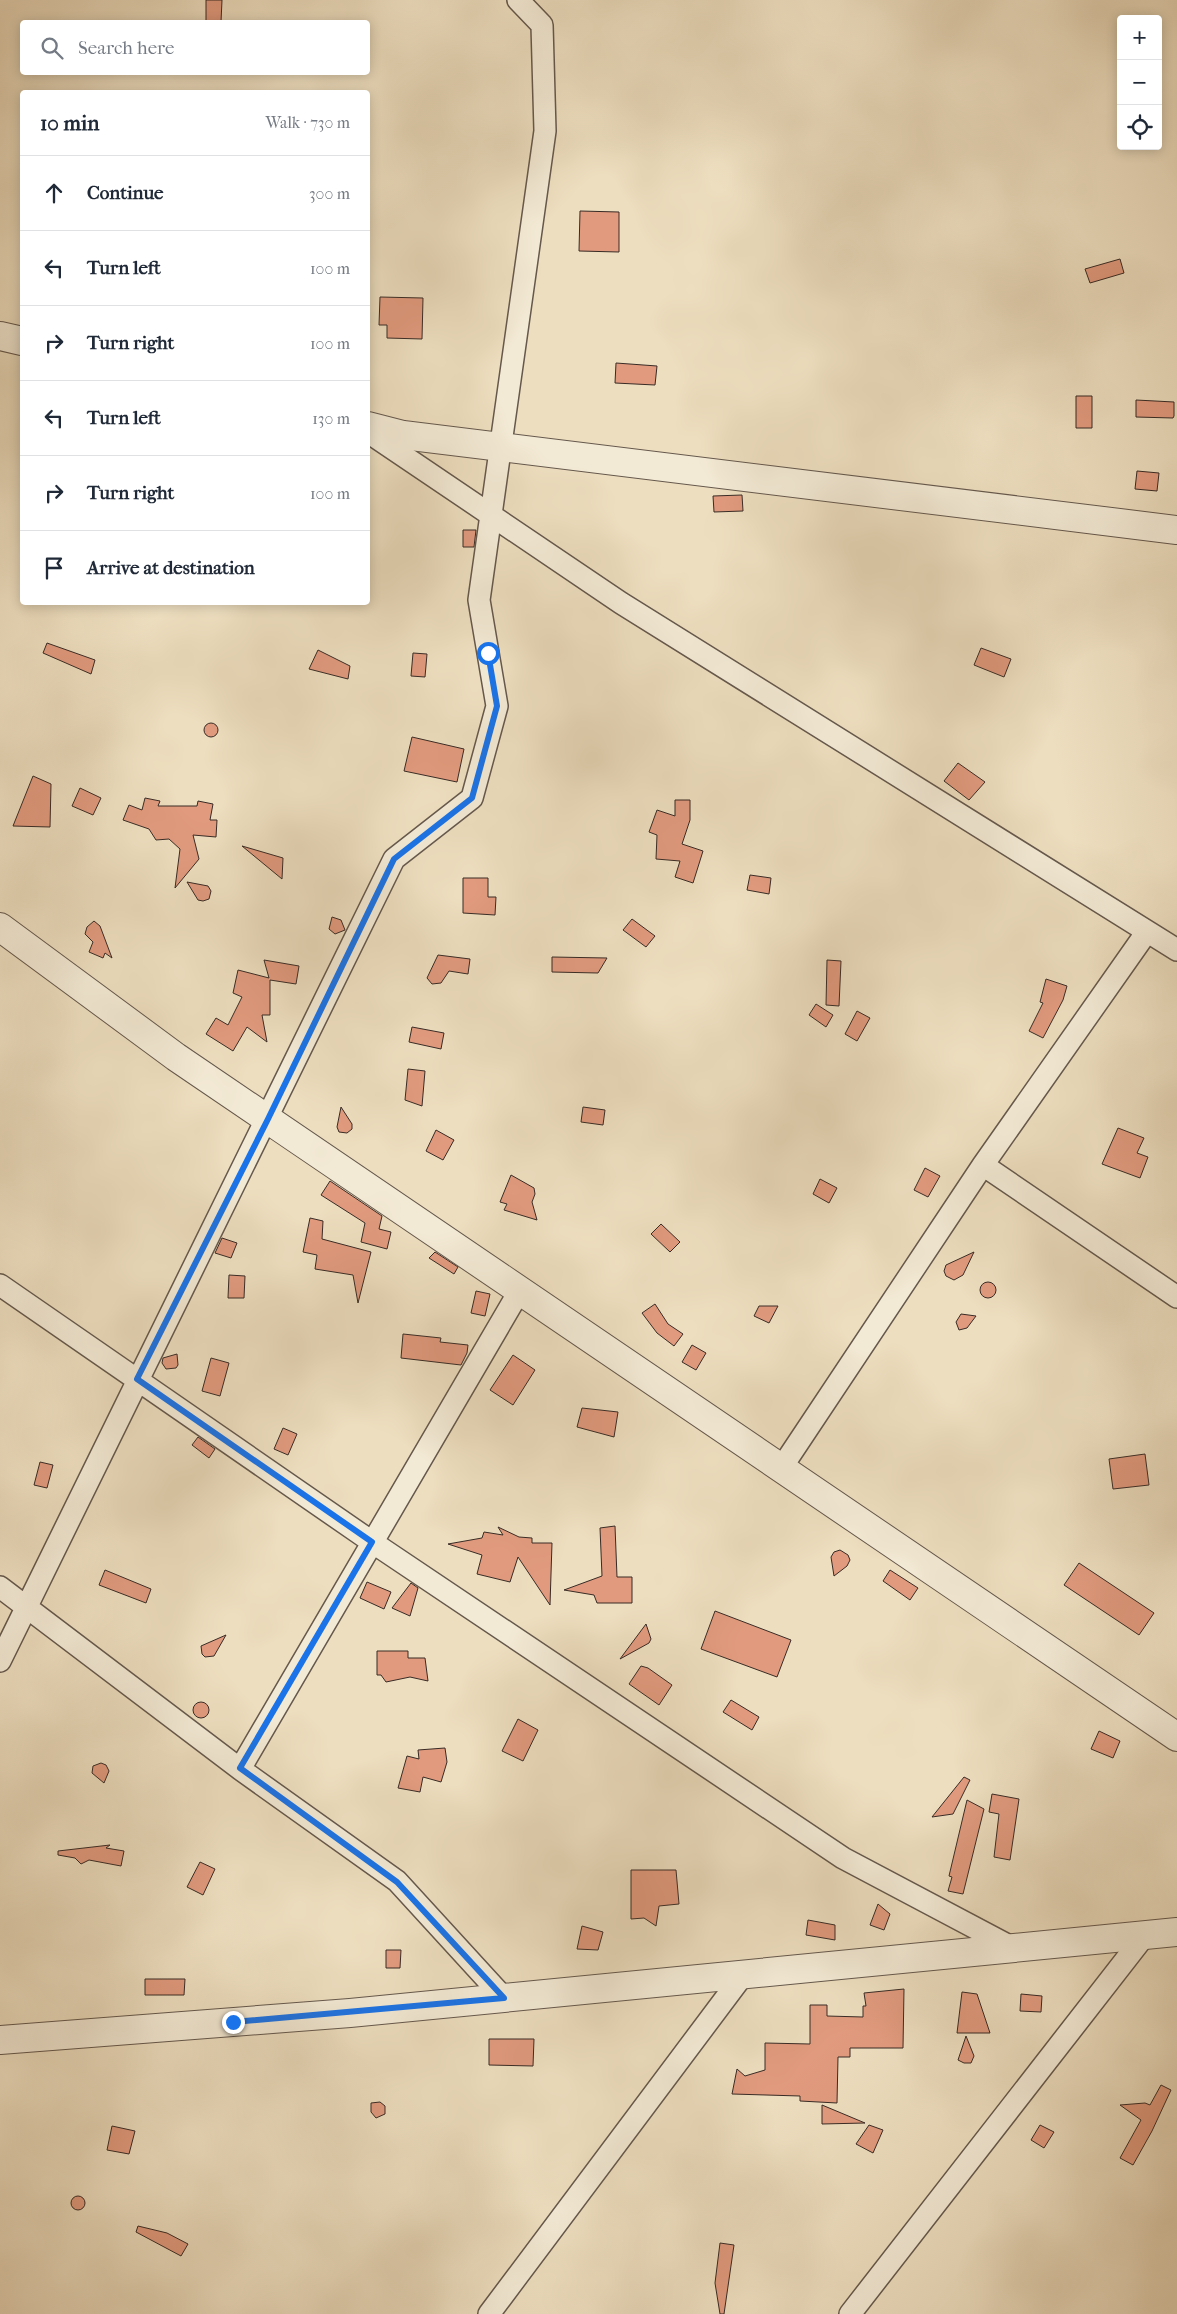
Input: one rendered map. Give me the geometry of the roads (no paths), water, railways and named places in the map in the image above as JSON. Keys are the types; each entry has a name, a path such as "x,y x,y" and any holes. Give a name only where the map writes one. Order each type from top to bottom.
{"street":[{"path":"0,1661 137,1379 268,1119 394,859 472,798 497,706 479,600 546,131 542,25 518,0"},
{"path":"0,336 20,341"},
{"path":"370,427 403,435 1177,530"},
{"path":"370,433 621,603 1146,933 1177,950"},
{"path":"0,927 176,1057 1177,1737"},
{"path":"782,1467 984,1165 1146,933"},
{"path":"984,1165 1177,1297"},
{"path":"0,1285 372,1542 843,1858 1013,1948"},
{"path":"240,1768 520,1290"},
{"path":"0,1587 240,1768 397,1882 504,1998"},
{"path":"0,2040 350,2013 1177,1932"},
{"path":"850,2314 1145,1935"},
{"path":"489,2314 743,1975"}]}
